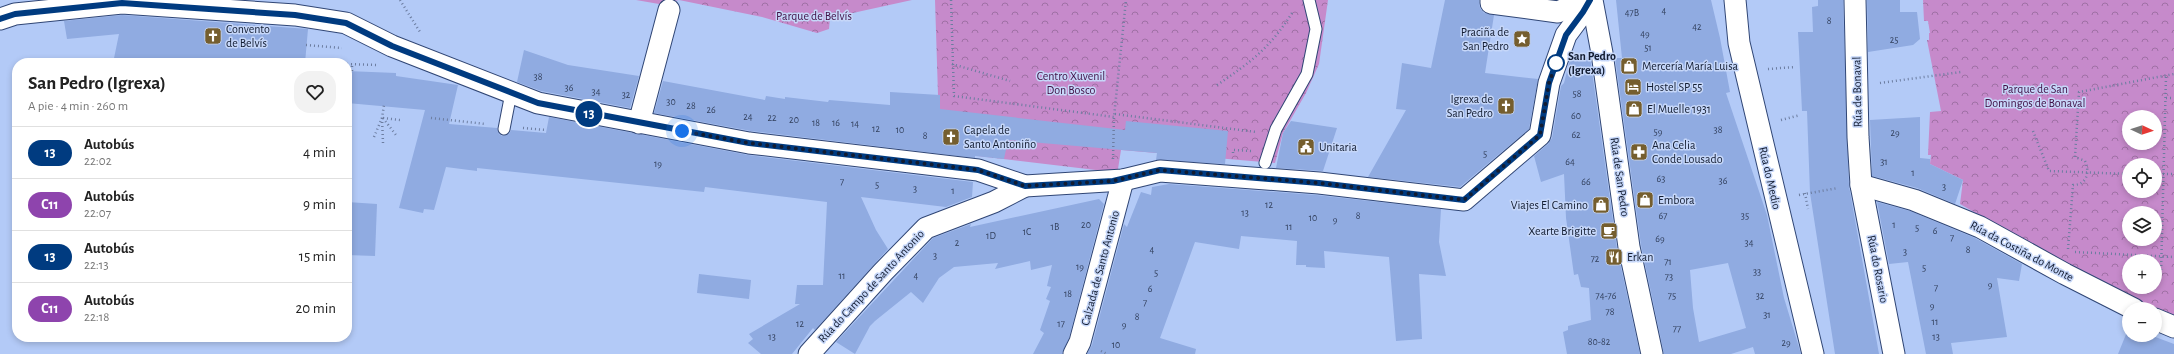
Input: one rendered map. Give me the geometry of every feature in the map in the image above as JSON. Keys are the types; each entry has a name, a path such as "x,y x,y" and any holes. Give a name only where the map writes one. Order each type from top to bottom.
{"street":[{"path":"1491,0 1491,3 1558,12 1585,0"},
{"path":"0,19 15,14 122,3 295,15 346,23 392,46 511,94 538,103 749,143 978,170 1025,186 1123,180 1160,170 1319,183 1464,200 1540,135 1549,83 1566,35 1591,0"},
{"name":"Rúa de San Pedro","path":"1591,0 1602,53 1629,247 1652,354"},
{"name":"Rúa do Medio","path":"1735,0 1739,43 1813,354"},
{"name":"Rúa de Bonaval","path":"1855,0 1858,137 1861,185"},
{"path":"639,123 669,10"},
{"name":"Calzada de Santo Antonio","path":"1074,354 1082,335 1123,180"},
{"name":"Rúa da Costiña do Monte","path":"1861,185 1914,200 1980,227 2065,274 2122,303"},
{"name":"Rúa do Rosario","path":"1861,185 1894,354"},
{"name":"Rúa do Campo de Santo Antonio","path":"809,354 883,272 926,228 994,202 1025,186"},
{"path":"2162,322 2174,328"}],"lane":[{"path":"1265,163 1276,129 1307,74 1310,65 1316,29 1309,0"},
{"path":"504,129 511,94"}],"path":[{"path":"400,0 422,35"},
{"path":"951,0 954,96 1258,132"},
{"path":"1113,162 1115,116 1126,0"},
{"path":"1217,85 1251,62 1272,41 1294,10"},
{"path":"352,72 352,64 378,65"},
{"path":"952,64 1010,81"},
{"path":"1764,70 1795,66"},
{"path":"1876,84 1961,72"},
{"path":"2174,74 2080,92 2075,157 2085,161 2087,172 2084,182 2079,185 2073,185 2068,251 2174,257"},
{"path":"2162,274 2166,76"},
{"path":"2166,98 2174,98"},
{"path":"384,105 382,118 384,143"},
{"path":"1775,121 1800,115"},
{"path":"382,118 400,120"},
{"path":"382,118 396,135"},
{"path":"374,137 382,118"},
{"path":"431,118 492,124"},
{"path":"2032,131 2049,171 2122,174"},
{"path":"2165,174 2174,174"},
{"path":"1791,197 1805,193 1861,185"},
{"path":"1805,193 1808,210"}],"green space":[{"path":"636,0 679,0 659,4"},
{"name":"Parque de Belvís","path":"679,0 912,0 830,18 829,29 817,33 762,17"},
{"name":"Centro Xuvenil Don Bosco","path":"935,0 1328,0 1319,64 1306,93 1283,133 1275,163 1121,150 1118,169 1104,171 936,151 940,95 938,95"},
{"name":"Parque de San Domingos de Bonaval","path":"1923,0 2174,0 2174,320 2162,314 2162,302 2136,302 2099,284 1960,204 1963,180 1930,164 1931,155 1928,155 1930,112 1941,111 1927,40 1929,40 1930,33 1928,21 1924,21"}],"building":[{"path":"1445,0 1479,0 1480,8 1484,13 1494,15 1485,73 1538,79 1529,129 1460,187 1368,177 1406,110 1396,109 1402,63 1431,68"},
{"path":"1616,0 1711,0 1730,92 1726,93 1767,215 1784,298 1801,354 1755,354 1753,347 1731,354 1664,354 1641,245 1615,58 1622,58","holes":["1728,263 1746,328 1699,342 1693,308 1690,270"]},
{"path":"1818,0 1843,0 1849,186 1879,354 1835,354 1810,193 1807,111 1802,111 1798,32 1813,32 1812,7 1818,6"},
{"path":"1867,0 1900,0 1900,12 1917,12 1920,39 1913,45 1868,52"},
{"name":"Convento de Belvís","path":"122,15 308,29 305,58 114,58 119,34 67,39 64,21"},
{"path":"524,50 568,65 639,76 630,108 541,91 517,82"},
{"path":"1571,56 1590,57 1617,249 1640,354 1567,354 1563,332 1568,330 1568,326 1591,320 1589,288 1581,287 1578,274 1574,275 1566,218 1564,174 1541,182 1534,156 1548,144 1552,138 1561,86 1564,83"},
{"path":"352,71 396,73 396,76 458,85 449,124 497,128 499,134 502,136 509,134 511,130 546,133 549,117 748,155 973,182 972,197 946,207 861,197 876,230 888,249 815,330 813,328 792,354 761,354 748,343 753,339 749,334 800,304 795,304 797,285 823,285 827,202 705,187 704,192 477,168 477,171 446,167 434,210 424,209 423,213 399,208 425,110 352,103"},
{"path":"663,81 765,100 766,96 785,99 785,97 828,102 829,100 890,105 890,92 940,95 940,109 1125,130 1126,121 1228,131 1225,164 1156,160 1157,153 1008,140 1004,159 975,156 975,158 751,131 654,113"},
{"path":"1920,117 1920,158 1930,159 1930,164 1963,180 1955,204 1917,188 1872,176 1870,120"},
{"name":"Unitaria","path":"1291,121 1337,128 1323,171 1276,168 1283,133"},
{"path":"1169,184 1316,195 1441,209 1439,242 1446,276 1419,274 1422,339 1396,341 1389,257 1324,251 1325,268 1306,267 1306,265 1296,265 1297,241 1241,236 1239,249 1195,242 1160,338 1196,349 1195,354 1087,354 1092,345 1124,224 1127,227 1141,192 1151,195 1152,187"},
{"path":"1099,199 1104,204 1069,338 1062,354 1033,354 1044,333 1040,330 1050,301 1046,299 1051,287 1047,286 1052,265 1031,270 1030,261 995,269 998,263 954,267 939,278 923,303 911,292 875,321 870,326 855,354 836,342 933,238 971,224 970,227"},
{"path":"352,202 377,204 375,256 352,255"},
{"path":"1877,202 1910,211 1975,238 2022,264 2019,281 1997,278 2007,337 1951,343 1953,354 1926,354 1908,262 1889,264"},
{"path":"699,274 751,280 749,299 697,293"},
{"path":"2162,340 2174,344 2174,354 2118,354 2123,342 2162,342"}],"bus line":[{"name":"13","path":"0,19 15,14 122,3 295,15 346,23 392,46 511,94 538,103 749,143 978,170 1025,186 1123,180 1160,170 1319,183 1464,200 1540,135 1549,83 1566,35 1590,0"}],"place":[{"name":"Convento de Belvís","path":"213,36"},
{"name":"Praciña de San Pedro","path":"1522,39"},
{"name":"San Pedro (Igrexa)","path":"1556,63"},
{"name":"Mercería María Luisa","path":"1629,66"},
{"name":"Hostel SP 55","path":"1633,87"},
{"name":"Igrexa de San Pedro","path":"1506,106"},
{"name":"El Muelle 1931","path":"1634,109"},
{"name":"Capela de Santo Antoniño","path":"951,137"},
{"name":"Unitaria","path":"1306,147"},
{"name":"Ana Celia Conde Lousado","path":"1639,152"},
{"name":"Embora","path":"1645,200"},
{"name":"Viajes El Camino","path":"1601,205"},
{"name":"Xearte Brigitte","path":"1609,231"},
{"name":"Erkan","path":"1614,257"}],"route":[{"path":"682,131 749,143 978,170 1025,186 1123,180 1160,170 1319,183 1464,200 1540,135 1549,83 1558,59 1556,63"}]}
